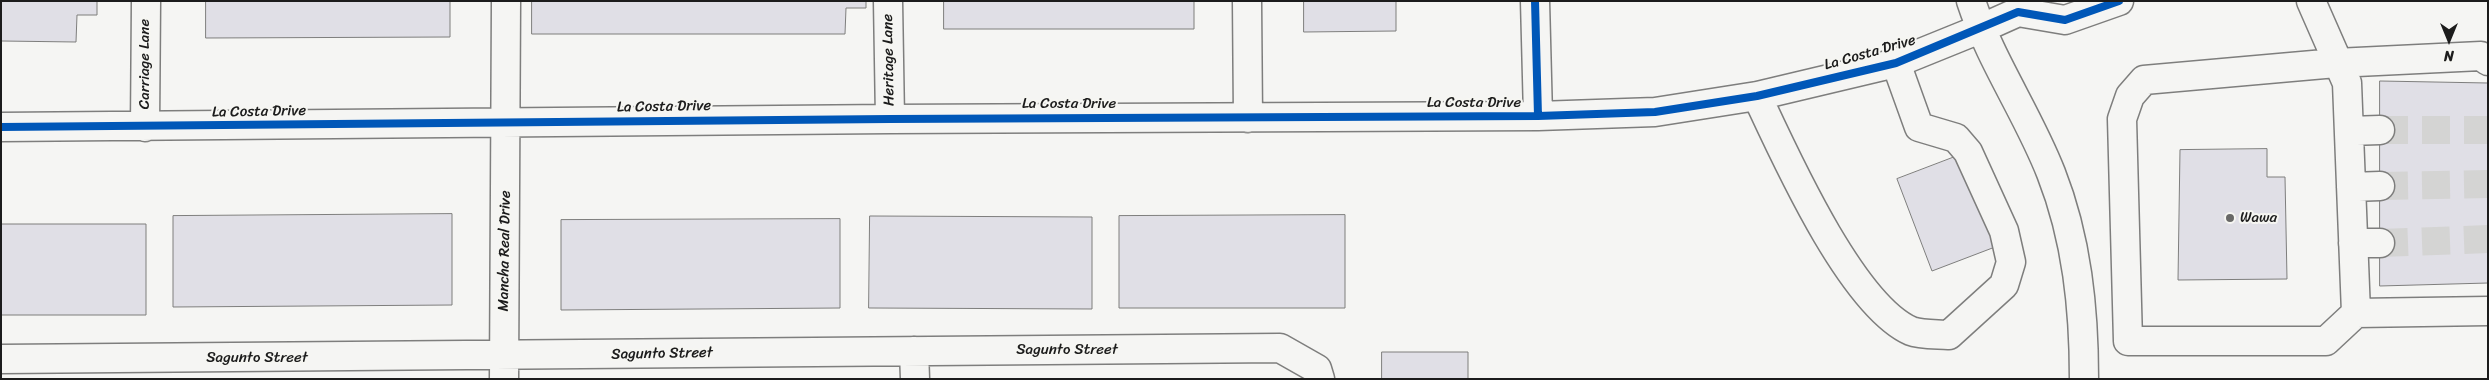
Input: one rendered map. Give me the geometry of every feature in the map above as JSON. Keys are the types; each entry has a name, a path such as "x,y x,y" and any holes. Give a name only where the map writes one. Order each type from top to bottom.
{"street":[{"name":"Carriage Lane","path":"145,127 146,1"},
{"name":"Mancha Real Drive","path":"504,368 506,1"},
{"name":"Heritage Lane","path":"888,1 890,119"},
{"path":"1246,1 1248,118"},
{"path":"1535,1 1538,116"},
{"path":"1971,1 1980,29 2052,173 2077,260 2084,340 2084,379"},
{"name":"La Costa Drive","path":"1,127 890,119 1538,116 1655,112 1757,96 1896,63 1980,29 2023,6 2064,20 2118,1"},
{"path":"2310,1 2336,63 2347,83 2356,314"},
{"path":"2128,341 2122,119 2130,96 2144,80 2336,63 2481,56 2488,61"},
{"path":"1757,96 1794,176 1847,266 1882,311 1912,332 1949,335 2004,285 2011,262 2004,232 1968,152 1956,138 1919,127 1896,63"},
{"path":"2349,131 2380,130"},
{"path":"2351,186 2380,186"},
{"path":"2353,244 2380,243"},
{"path":"2084,340 2326,341 2356,314 2488,312"},
{"name":"Sagunto Street","path":"1,359 96,369 504,368 914,350 1280,348 1319,374"},
{"path":"914,350 915,379"}],"building":[{"path":"1,1 97,1 97,15 77,15 76,42 1,41"},
{"path":"206,1 450,1 450,37 206,38"},
{"path":"532,1 866,1 866,8 846,8 845,34 532,34"},
{"path":"944,1 1194,1 1194,29 944,29"},
{"path":"1304,1 1396,1 1396,31 1304,32"},
{"path":"2380,81 2488,83 2488,283 2380,286"},
{"path":"2267,149 2267,177 2285,177 2287,279 2178,280 2180,150"},
{"path":"1960,155 1995,247 1932,271 1897,179"},
{"path":"452,214 452,305 173,307 173,216"},
{"path":"1345,215 1345,308 1119,308 1119,216"},
{"path":"870,216 1092,217 1092,309 869,308"},
{"path":"840,219 840,308 561,310 561,220"},
{"path":"1,224 146,224 146,315 1,315"},
{"path":"1382,352 1468,352 1468,379 1382,379"}],"tunnel":[{"path":"2380,130 2488,130"},
{"path":"2380,186 2488,184"},
{"path":"2380,243 2488,239"}],"cycle path":[{"path":"1535,1 1538,116"},
{"path":"1,127 890,119 1538,116 1655,112 1757,96 1896,63 2018,12 2065,20 2119,1"}],"place":[{"name":"Wawa","path":"2230,218"}]}
